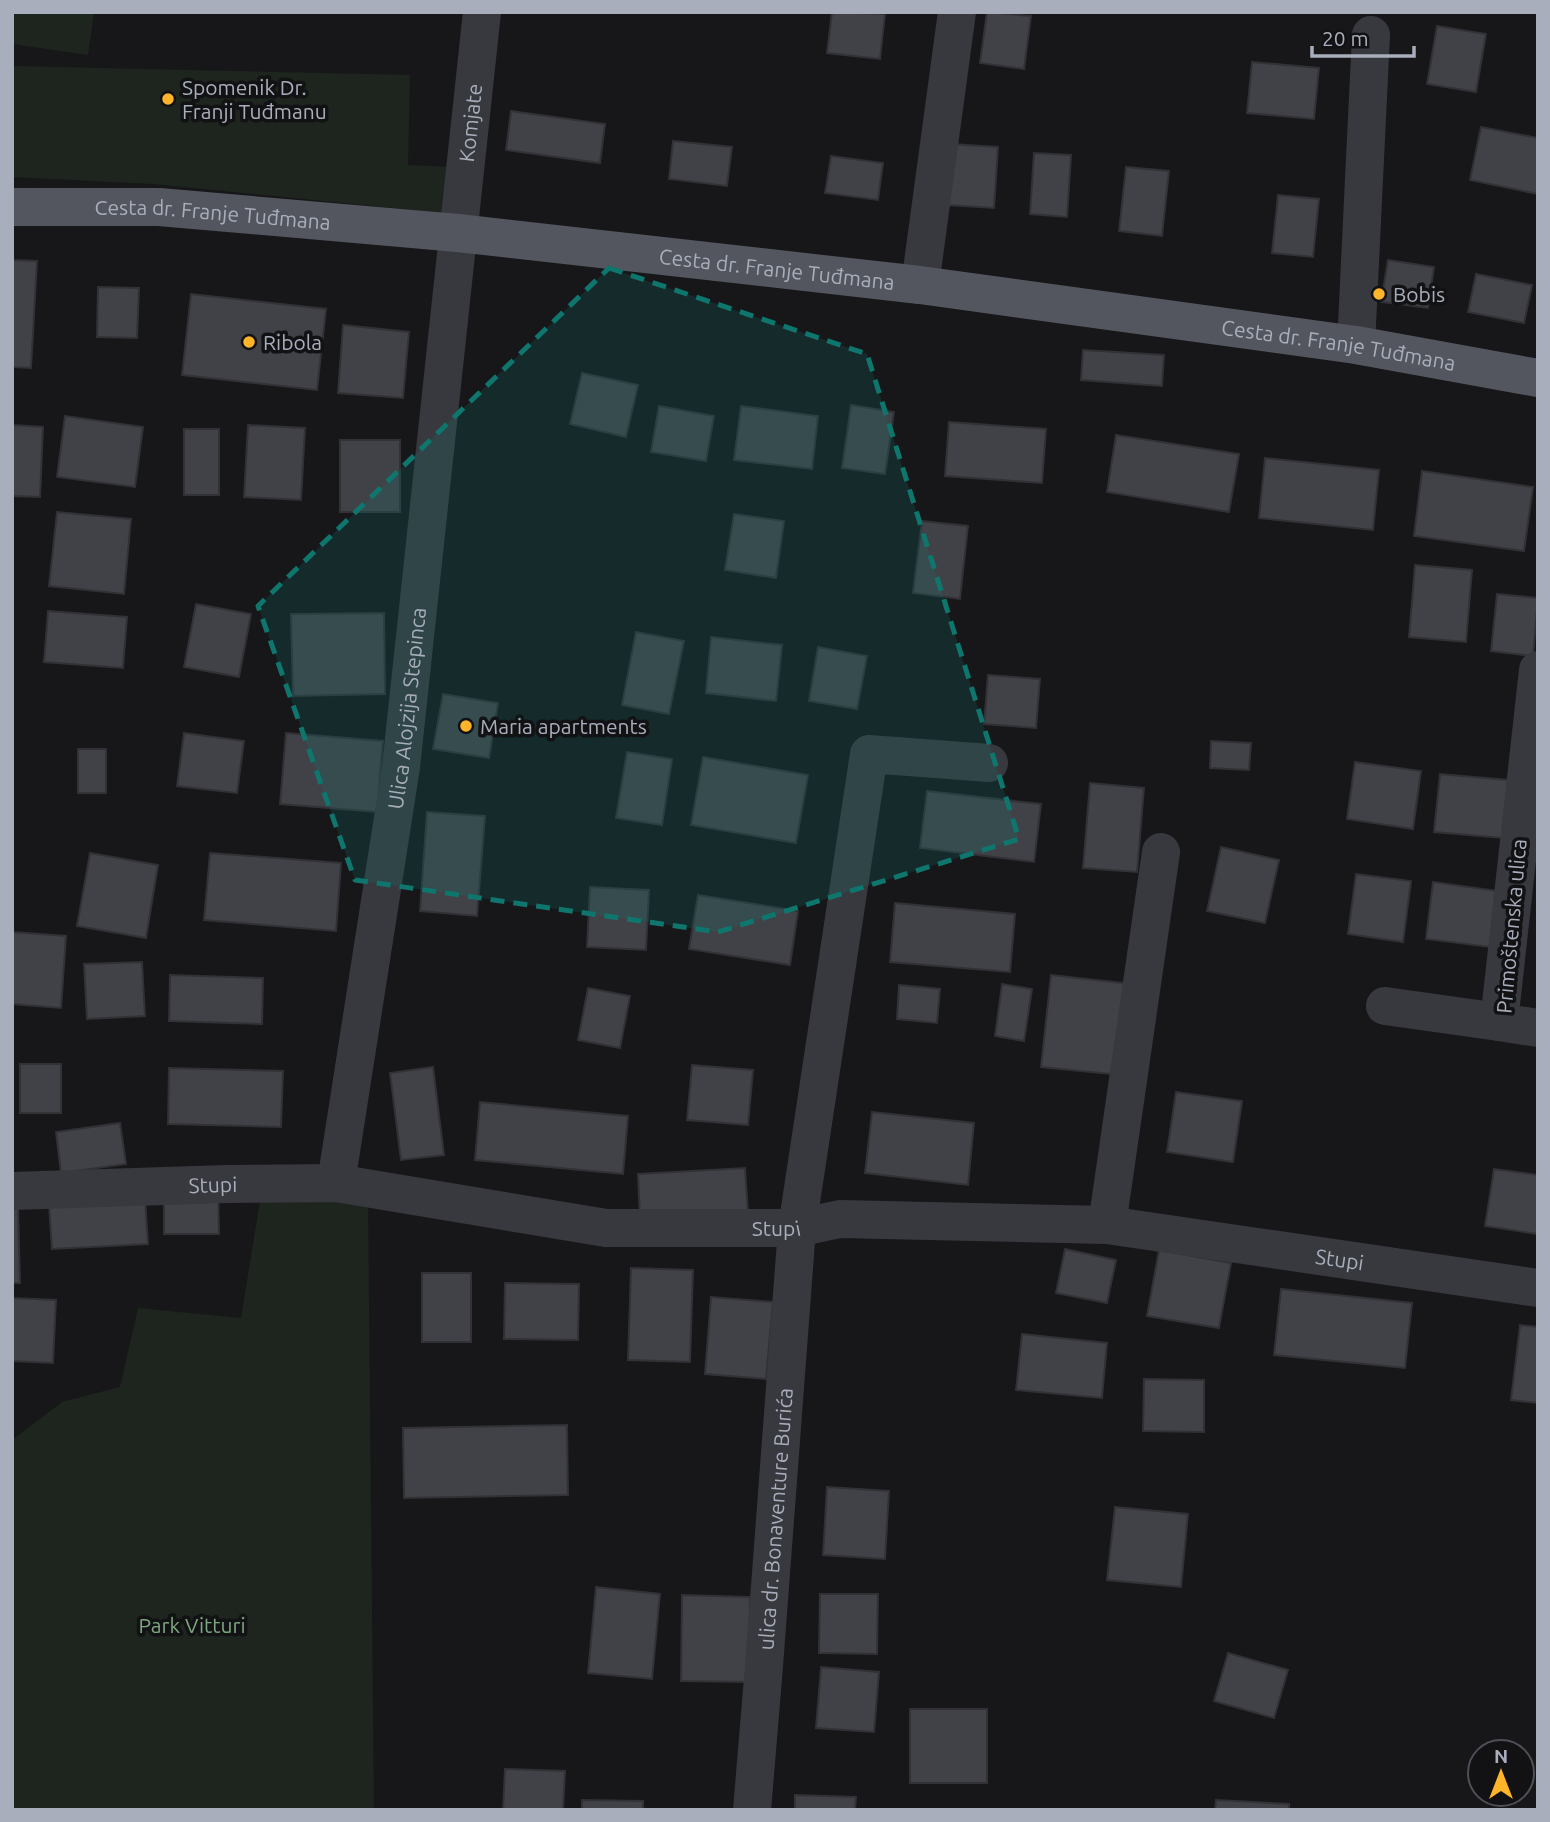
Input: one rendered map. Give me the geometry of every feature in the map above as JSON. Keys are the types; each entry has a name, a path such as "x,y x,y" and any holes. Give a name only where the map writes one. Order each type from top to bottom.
{"main road":[{"name":"Cesta dr. Franje Tuđmana","path":"12,207 162,196 456,217 1356,345 1538,378"}],"street":[{"name":"Komjate","path":"456,217 482,12"},
{"path":"920,285 957,12"},
{"path":"1356,345 1371,35"},
{"name":"Ulica Alojzija Stepinca","path":"335,1183 401,767 456,217"},
{"name":"Primoštenska ulica","path":"1538,670 1499,1022 1538,1028"},
{"name":"ulica dr. Bonaventure Burića","path":"751,1810 797,1227 869,754 989,763"},
{"path":"1107,1225 1161,852"},
{"path":"1385,1006 1499,1022"},
{"name":"Stupi","path":"12,1191 335,1183 606,1228 797,1227 840,1219 1107,1225 1538,1288"}],"highlighted area":[{"path":"609,268 867,354 1019,839 718,932 355,880 258,606"}],"green space":[{"path":"12,12 94,12 88,55 12,44"},
{"path":"12,66 410,75 408,165 456,167 443,213 153,184 12,177"},
{"name":"Park Vitturi","path":"261,1195 368,1203 374,1810 12,1810 12,1440 62,1402 120,1387 138,1308 241,1318"}],"building":[{"path":"832,12 885,14 880,59 827,53"},
{"path":"987,12 1031,16 1024,69 980,63"},
{"path":"1437,26 1486,34 1476,92 1427,84"},
{"path":"1252,62 1319,68 1314,119 1247,113"},
{"path":"511,111 605,124 600,163 506,150"},
{"path":"1481,127 1538,138 1538,194 1470,180"},
{"path":"673,141 732,147 727,186 669,179"},
{"path":"951,144 998,147 994,208 947,205"},
{"path":"1034,153 1071,155 1067,217 1030,214"},
{"path":"831,156 883,163 878,200 825,193"},
{"path":"1126,167 1169,171 1162,236 1119,231"},
{"path":"1278,195 1319,199 1313,257 1272,253"},
{"path":"12,260 37,261 31,368 12,367"},
{"path":"1388,260 1434,267 1428,308 1381,302"},
{"path":"1476,274 1532,285 1524,323 1468,312"},
{"path":"98,287 139,288 137,338 97,337"},
{"path":"191,294 326,309 317,390 182,375"},
{"path":"343,325 409,332 403,398 338,393"},
{"path":"1083,350 1164,355 1162,386 1081,380"},
{"path":"582,373 638,385 626,437 570,424"},
{"path":"851,405 894,412 885,474 842,468"},
{"path":"659,406 714,416 706,461 651,452"},
{"path":"741,406 818,416 812,469 734,460"},
{"path":"65,416 143,427 135,487 57,477"},
{"path":"949,422 1046,429 1042,483 945,476"},
{"path":"12,425 43,427 40,497 12,496"},
{"path":"248,425 305,428 301,500 244,497"},
{"path":"184,429 219,429 219,495 184,495"},
{"path":"1116,435 1239,454 1229,512 1107,492"},
{"path":"340,440 400,440 400,512 340,512"},
{"path":"1265,458 1379,470 1373,530 1259,518"},
{"path":"1422,471 1533,487 1524,551 1414,536"},
{"path":"57,512 131,519 124,594 49,586"},
{"path":"734,514 784,521 776,578 725,570"},
{"path":"922,521 968,526 960,599 913,593"},
{"path":"1415,565 1472,570 1466,642 1409,637"},
{"path":"1497,594 1538,598 1533,656 1491,651"},
{"path":"196,604 251,614 239,677 184,667"},
{"path":"48,611 127,617 123,668 44,662"},
{"path":"384,613 385,694 293,696 291,614"},
{"path":"636,632 684,641 669,714 622,705"},
{"path":"711,637 782,645 776,701 706,693"},
{"path":"818,647 867,656 857,709 809,701"},
{"path":"988,675 1040,679 1036,728 984,724"},
{"name":"Maria apartments","path":"443,694 498,703 489,758 433,749"},
{"path":"184,733 244,741 237,793 177,786"},
{"path":"286,733 383,741 377,812 280,804"},
{"path":"1211,741 1251,743 1249,770 1210,768"},
{"path":"78,749 106,749 106,793 78,793"},
{"path":"627,752 672,759 662,825 616,818"},
{"path":"703,757 808,775 796,843 691,825"},
{"path":"1355,762 1421,771 1413,829 1347,819"},
{"path":"1440,774 1508,780 1503,838 1434,832"},
{"path":"1090,783 1144,788 1137,872 1083,868"},
{"path":"927,791 1041,804 1034,862 920,848"},
{"path":"427,812 485,816 477,916 420,911"},
{"path":"1221,847 1279,860 1265,923 1207,911"},
{"path":"90,853 158,865 146,938 77,926"},
{"path":"210,853 341,863 336,931 204,920"},
{"path":"1356,874 1411,881 1403,942 1348,934"},
{"path":"1433,882 1498,891 1490,947 1426,939"},
{"path":"590,887 649,890 646,950 587,947"},
{"path":"698,895 798,911 790,965 689,949"},
{"path":"895,903 1015,914 1010,972 890,962"},
{"path":"12,932 66,936 61,1008 12,1004"},
{"path":"142,962 145,1016 87,1019 84,964"},
{"path":"170,975 263,978 262,1024 169,1021"},
{"path":"1051,975 1131,984 1121,1075 1041,1067"},
{"path":"1002,984 1032,989 1024,1041 995,1036"},
{"path":"899,985 940,989 937,1023 897,1019"},
{"path":"588,988 630,996 620,1048 578,1040"},
{"path":"20,1064 61,1064 61,1113 20,1113"},
{"path":"692,1065 753,1070 748,1125 687,1120"},
{"path":"433,1067 444,1155 401,1160 390,1073"},
{"path":"169,1068 283,1071 281,1127 168,1124"},
{"path":"1176,1092 1242,1101 1233,1162 1167,1152"},
{"path":"480,1102 628,1116 623,1174 475,1160"},
{"path":"872,1112 974,1123 968,1185 865,1173"},
{"path":"120,1123 126,1164 61,1173 56,1132"},
{"path":"745,1168 748,1214 640,1220 638,1174"},
{"path":"1494,1169 1538,1175 1538,1234 1485,1226"},
{"path":"218,1191 219,1234 164,1234 164,1192"},
{"path":"145,1199 148,1244 52,1249 49,1204"},
{"path":"12,1206 18,1206 20,1283 12,1283"},
{"path":"1065,1249 1116,1260 1107,1303 1056,1293"},
{"path":"1159,1250 1231,1263 1219,1328 1147,1316"},
{"path":"631,1268 693,1270 690,1362 628,1360"},
{"path":"422,1273 471,1273 471,1342 422,1342"},
{"path":"505,1283 579,1284 578,1340 504,1339"},
{"path":"1281,1289 1412,1303 1405,1368 1274,1355"},
{"path":"711,1297 773,1302 766,1379 705,1374"},
{"path":"12,1298 56,1300 53,1363 12,1361"},
{"path":"1520,1325 1538,1327 1538,1403 1511,1400"},
{"path":"1022,1334 1107,1343 1102,1398 1016,1390"},
{"path":"1144,1379 1204,1380 1204,1432 1143,1431"},
{"path":"567,1425 568,1495 404,1498 403,1428"},
{"path":"827,1487 889,1491 885,1559 823,1555"},
{"path":"1115,1507 1188,1514 1181,1587 1107,1580"},
{"path":"596,1587 660,1594 652,1679 588,1673"},
{"path":"820,1594 878,1594 877,1654 819,1653"},
{"path":"682,1595 750,1597 749,1682 681,1681"},
{"path":"1228,1653 1288,1670 1274,1718 1214,1701"},
{"path":"821,1667 879,1672 874,1732 816,1728"},
{"path":"910,1709 987,1709 987,1783 910,1783"},
{"path":"505,1769 565,1771 563,1810 503,1810"},
{"path":"795,1795 856,1797 855,1810 795,1810"},
{"path":"582,1800 643,1801 643,1810 582,1810"},
{"path":"1216,1800 1289,1804 1289,1810 1215,1810"}],"place":[{"name":"Spomenik Dr. Franji Tuđmanu","path":"168,99"},
{"name":"Bobis","path":"1379,294"},
{"name":"Ribola","path":"249,342"},
{"name":"Maria apartments","path":"466,726"}]}
